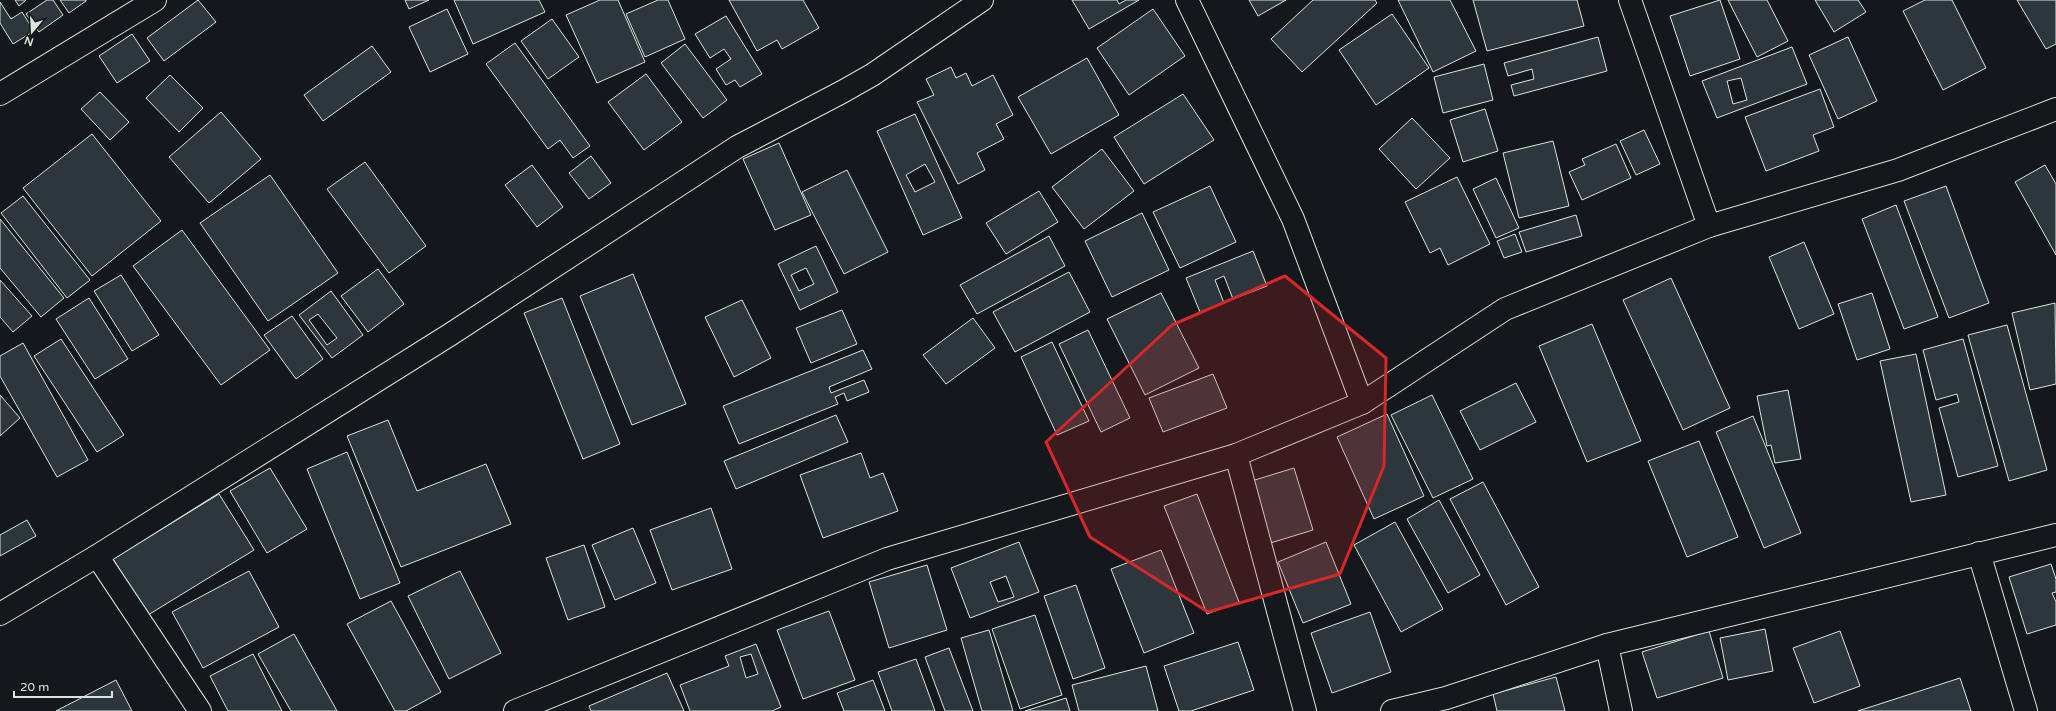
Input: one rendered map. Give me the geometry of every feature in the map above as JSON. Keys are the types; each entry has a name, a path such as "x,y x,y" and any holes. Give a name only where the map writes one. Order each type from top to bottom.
{"street":[{"path":"0,94 155,0"},
{"path":"0,614 97,556 451,334 737,147 872,75 982,0"},
{"path":"1187,0 1293,219 1362,403"},
{"path":"1630,0 1709,226"},
{"path":"515,711 887,559 1236,456 1362,403 1505,309 1709,226 1898,170 2056,109"},
{"path":"1236,456 1305,711"},
{"path":"1392,711 1446,698 1607,645 2056,535"},
{"path":"1979,553 2026,711"},
{"path":"97,556 200,711"},
{"path":"1607,645 1621,711"}],"highlighted area":[{"path":"1285,276 1386,358 1384,466 1340,574 1208,612 1090,537 1046,442 1172,325"}],"building":[{"path":"15,0 26,0 19,6"},
{"path":"47,0 53,0 63,15 39,32 26,14"},
{"path":"60,0 86,0 86,1 69,13"},
{"path":"198,0 216,22 164,61 147,38"},
{"path":"405,0 429,0 409,9"},
{"path":"454,0 539,0 545,12 473,44"},
{"path":"600,0 618,0 645,62 597,83 566,15"},
{"path":"658,0 668,0 685,39 645,57 626,14"},
{"path":"729,0 803,0 819,28 782,49 777,40 757,51"},
{"path":"1072,0 1117,0 1119,4 1126,0 1139,0 1089,29"},
{"path":"1249,0 1286,0 1258,16"},
{"path":"1313,0 1375,0 1377,3 1302,72 1271,39"},
{"path":"1398,0 1450,0 1476,51 1433,72"},
{"path":"1473,0 1577,0 1584,26 1487,51"},
{"path":"1720,0 1740,59 1690,76 1670,16"},
{"path":"1728,0 1767,0 1788,41 1757,57"},
{"path":"1815,0 1858,0 1866,12 1834,32"},
{"path":"1925,0 1952,0 1986,68 1943,90 1903,11"},
{"path":"2017,0 2056,0 2056,44 2046,49"},
{"path":"0,2 11,19 22,12 34,31 13,44 0,23"},
{"path":"447,9 468,54 430,72 409,27"},
{"path":"1153,9 1185,56 1129,95 1097,48"},
{"path":"1392,14 1429,68 1376,105 1339,50"},
{"path":"726,16 762,74 740,87 735,80 726,85 716,69 731,59 724,49 710,58 695,34"},
{"path":"552,19 579,57 548,79 521,41"},
{"path":"132,34 150,61 117,83 99,56"},
{"path":"1598,37 1607,71 1514,96 1511,85 1534,79 1532,69 1508,76 1504,63"},
{"path":"1848,37 1877,101 1838,119 1809,55"},
{"path":"515,43 590,146 573,158 560,140 548,149 486,64"},
{"path":"685,44 727,100 703,118 661,63"},
{"path":"372,46 391,72 323,121 304,95"},
{"path":"1792,47 1807,84 1717,118 1702,81","holes":["1741,78 1747,100 1733,104 1727,81"]},
{"path":"1087,58 1119,115 1051,154 1018,97"},
{"path":"1484,64 1493,100 1443,113 1434,77"},
{"path":"951,67 956,78 966,73 972,86 993,75 1013,115 996,124 1004,139 977,153 985,170 958,184 917,102 934,95 926,79"},
{"path":"646,74 682,122 644,150 608,102"},
{"path":"170,75 203,108 179,132 146,98"},
{"path":"1820,89 1834,127 1813,135 1819,151 1766,171 1745,117"},
{"path":"100,92 129,122 110,140 81,109"},
{"path":"1183,94 1214,140 1144,184 1114,137"},
{"path":"1485,109 1498,151 1463,162 1450,120"},
{"path":"221,112 261,159 209,203 169,157"},
{"path":"915,114 962,218 923,235 877,131","holes":["925,164 935,182 915,192 906,175"]},
{"path":"1412,118 1450,158 1416,189 1379,149"},
{"path":"1644,130 1660,164 1636,175 1620,141"},
{"path":"92,134 161,221 92,276 23,188"},
{"path":"1553,141 1569,206 1519,218 1503,153"},
{"path":"779,143 811,215 775,230 743,159"},
{"path":"1616,144 1631,178 1582,200 1569,172 1585,165 1582,159"},
{"path":"1102,149 1134,191 1084,229 1052,187"},
{"path":"591,156 611,183 589,199 569,173"},
{"path":"365,162 426,246 389,273 327,189"},
{"path":"532,165 563,207 537,227 505,185"},
{"path":"2045,165 2056,184 2056,255 2015,182"},
{"path":"847,170 888,252 844,274 802,192"},
{"path":"270,175 338,273 268,321 200,223"},
{"path":"1457,177 1490,244 1448,265 1440,248 1430,253 1405,202"},
{"path":"1496,178 1519,228 1496,238 1473,189"},
{"path":"1210,186 1236,242 1180,268 1153,212"},
{"path":"1946,186 1989,303 1949,318 1904,201"},
{"path":"1039,191 1058,222 1006,254 986,223"},
{"path":"23,196 90,280 67,298 1,213"},
{"path":"1896,205 1938,317 1904,329 1862,219"},
{"path":"1142,213 1169,270 1112,297 1085,241"},
{"path":"1576,215 1582,236 1526,252 1519,232"},
{"path":"0,219 64,298 41,317 0,268"},
{"path":"182,230 270,350 221,385 133,266"},
{"path":"1515,234 1522,252 1504,258 1497,241"},
{"path":"1049,236 1065,266 977,314 960,285"},
{"path":"1804,242 1834,314 1799,329 1769,257"},
{"path":"816,246 838,292 800,310 778,264","holes":["806,268 814,284 799,291 791,275"]},
{"path":"1253,251 1267,286 1233,299 1224,276 1215,280 1224,303 1200,312 1186,278"},
{"path":"378,269 404,304 368,332 341,296"},
{"path":"1069,272 1090,312 1015,352 993,312"},
{"path":"633,274 686,404 632,425 580,296"},
{"path":"121,275 159,335 132,351 94,291"},
{"path":"1671,278 1730,408 1683,430 1623,300"},
{"path":"0,280 32,316 13,332 0,317"},
{"path":"331,291 363,335 332,358 299,315","holes":["318,314 337,338 327,345 309,320"]},
{"path":"1161,293 1199,368 1145,395 1107,319"},
{"path":"1872,293 1890,349 1857,360 1838,304"},
{"path":"89,298 128,359 95,379 56,319"},
{"path":"562,298 620,444 583,459 524,313"},
{"path":"742,300 771,358 734,377 705,317"},
{"path":"2055,303 2056,384 2030,390 2012,313"},
{"path":"842,310 857,344 811,363 796,328"},
{"path":"292,316 323,359 296,379 264,335"},
{"path":"973,318 995,348 946,384 923,355"},
{"path":"1592,324 1641,441 1587,462 1539,346"},
{"path":"2007,325 2047,470 2009,481 1968,335"},
{"path":"1088,330 1130,418 1101,432 1059,344"},
{"path":"61,339 124,435 97,452 34,356"},
{"path":"1963,339 1998,466 1958,477 1939,408 1959,402 1957,394 1936,400 1923,350"},
{"path":"1052,342 1089,421 1057,435 1021,357"},
{"path":"23,343 88,460 57,477 0,376 0,356"},
{"path":"863,350 872,369 829,387 831,393 864,380 869,392 847,401 844,393 835,397 838,404 739,444 723,406"},
{"path":"1916,354 1946,495 1911,502 1880,361"},
{"path":"1213,374 1227,408 1163,432 1149,398"},
{"path":"1516,383 1536,422 1480,450 1460,411"},
{"path":"1788,390 1801,459 1775,463 1771,445 1767,446 1757,396"},
{"path":"0,395 20,418 0,436"},
{"path":"1432,395 1473,479 1433,498 1391,415"},
{"path":"1387,414 1424,496 1374,519 1337,437"},
{"path":"836,415 848,442 736,489 724,461"},
{"path":"1753,416 1801,533 1764,548 1716,432"},
{"path":"388,420 417,491 486,464 511,524 401,567 347,436"},
{"path":"1699,441 1738,537 1687,557 1648,461"},
{"path":"347,452 400,583 360,599 307,469"},
{"path":"861,453 870,478 883,473 898,511 823,538 800,475"},
{"path":"270,468 307,529 267,553 230,491"},
{"path":"1294,468 1313,530 1264,545 1245,483"},
{"path":"1483,482 1539,587 1506,605 1450,499"},
{"path":"219,494 254,550 148,615 113,559"},
{"path":"1197,494 1239,602 1207,614 1164,506"},
{"path":"1439,500 1480,575 1448,593 1407,519"},
{"path":"711,508 732,569 672,590 650,530"},
{"path":"27,520 36,536 0,556 0,535"},
{"path":"1395,522 1443,609 1401,632 1354,545"},
{"path":"633,528 656,583 615,600 592,545"},
{"path":"1019,542 1039,592 970,618 951,568","holes":["1006,576 1014,597 998,602 990,582"]},
{"path":"1326,542 1351,604 1303,623 1278,562"},
{"path":"584,545 605,607 568,620 546,558"},
{"path":"1161,550 1194,633 1144,653 1111,569"},
{"path":"2051,564 2056,579 2056,592 2052,593 2056,602 2056,625 2027,634 2009,577"},
{"path":"927,565 947,630 889,648 869,582"},
{"path":"249,571 279,627 203,668 172,612"},
{"path":"460,571 501,653 449,679 408,596"},
{"path":"1076,585 1105,668 1073,679 1044,596"},
{"path":"391,601 441,692 406,711 395,711 347,624"},
{"path":"829,611 855,680 803,699 777,630"},
{"path":"1370,612 1391,672 1332,693 1311,633"},
{"path":"1035,615 1062,695 1020,709 992,629"},
{"path":"1765,629 1773,671 1728,680 1720,638"},
{"path":"989,630 1013,711 982,711 961,638"},
{"path":"1709,631 1723,678 1657,698 1642,652"},
{"path":"1840,631 1860,686 1814,703 1793,648"},
{"path":"294,634 337,711 291,711 258,654"},
{"path":"1238,642 1254,690 1191,711 1179,711 1164,666"},
{"path":"756,644 781,707 772,711 690,711 680,685 729,666 725,656","holes":["751,654 758,674 746,678 740,657"]},
{"path":"949,648 973,711 945,711 925,657"},
{"path":"253,654 282,711 228,711 210,676"},
{"path":"916,659 935,711 892,711 878,672"},
{"path":"1146,666 1158,711 1079,711 1072,685"},
{"path":"667,673 684,711 591,711 589,706"},
{"path":"1556,677 1565,711 1497,711 1493,694"},
{"path":"1960,678 1971,711 1858,711"},
{"path":"116,680 132,711 56,711"},
{"path":"873,680 885,711 844,711 837,693"},
{"path":"1066,698 1070,711 1025,711"}]}
